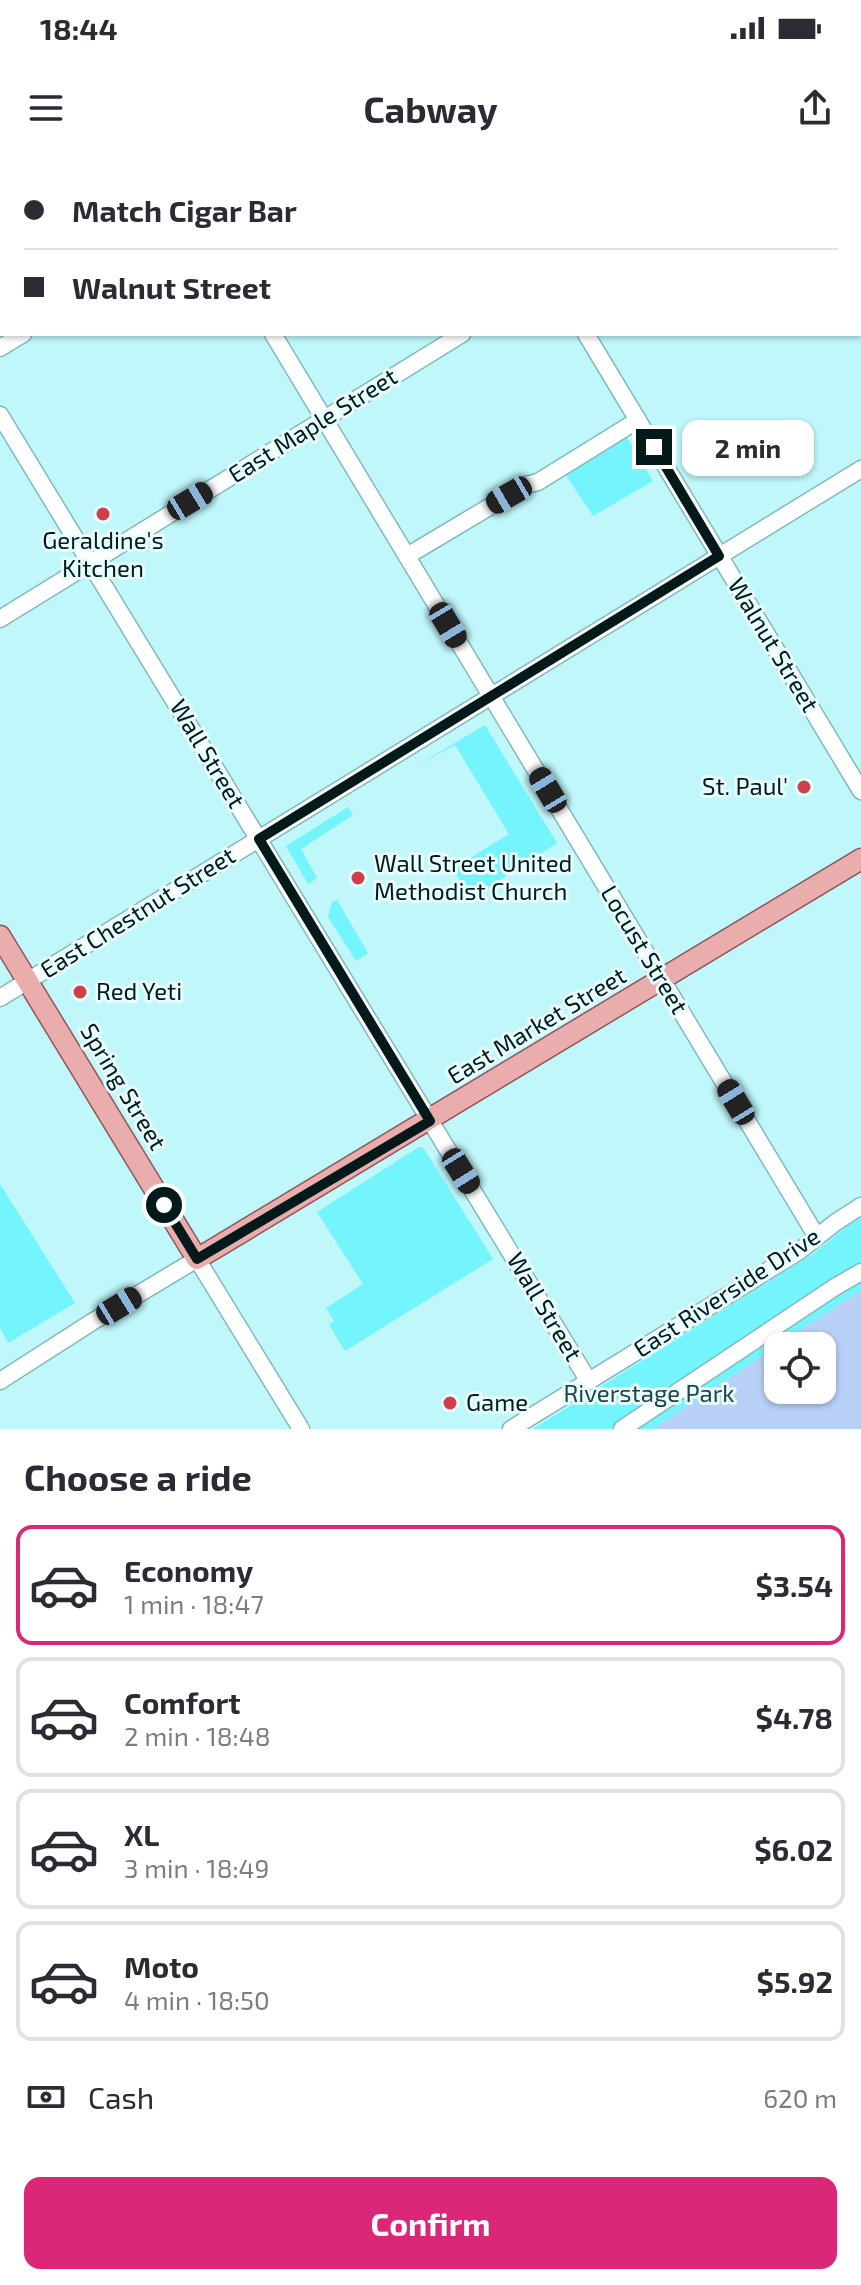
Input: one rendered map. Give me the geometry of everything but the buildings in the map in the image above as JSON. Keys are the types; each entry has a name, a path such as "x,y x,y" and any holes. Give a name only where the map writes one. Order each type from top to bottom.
{"main road":[{"name":"East Market Street","path":"197,1259 861,859"},
{"name":"Spring Street","path":"0,936 197,1259"}],"street":[{"path":"0,348 20,336"},
{"name":"Locust Street","path":"274,336 817,1237"},
{"name":"East Maple Street","path":"0,619 459,336"},
{"name":"Walnut Street","path":"587,336 861,791"},
{"name":"Wall Street","path":"0,415 588,1380"},
{"path":"407,556 526,485 538,482 638,420"},
{"name":"East Chestnut Street","path":"0,998 861,469"},
{"name":"East Riverside Drive","path":"511,1429 798,1252 861,1206"},
{"path":"0,1381 197,1259"},
{"name":"Spring Street","path":"197,1259 301,1429"},
{"path":"622,1429 861,1272"}],"green space":[{"path":"624,432 653,481 593,516 567,477 566,469"},
{"path":"485,725 557,843 471,899 455,872 448,876 446,873 509,834 455,745 416,766"},
{"path":"348,807 353,815 301,849 317,878 308,884 286,846"},
{"path":"337,900 368,953 356,961 328,917 332,902"},
{"path":"423,1147 493,1259 345,1351 329,1325 334,1321 326,1308 363,1284 317,1212"},
{"path":"0,1184 75,1303 8,1343 0,1328"},
{"name":"Riverstage Park","path":"861,1218 861,1290 798,1332 764,1332 764,1355 653,1429 533,1429 813,1254"}],"shaded area":[{"path":"861,1290 861,1429 653,1429 764,1355 764,1404 836,1404 836,1332 798,1332"}],"place":[{"name":"Geraldine's Kitchen","path":"103,514"},
{"name":"St. Paul'","path":"804,787"},
{"name":"Wall Street United Methodist Church","path":"358,878"},
{"name":"Red Yeti","path":"80,992"},
{"name":"Game","path":"450,1403"}],"route":[{"path":"164,1205 197,1259 430,1121 259,839 719,556 654,447"}]}
